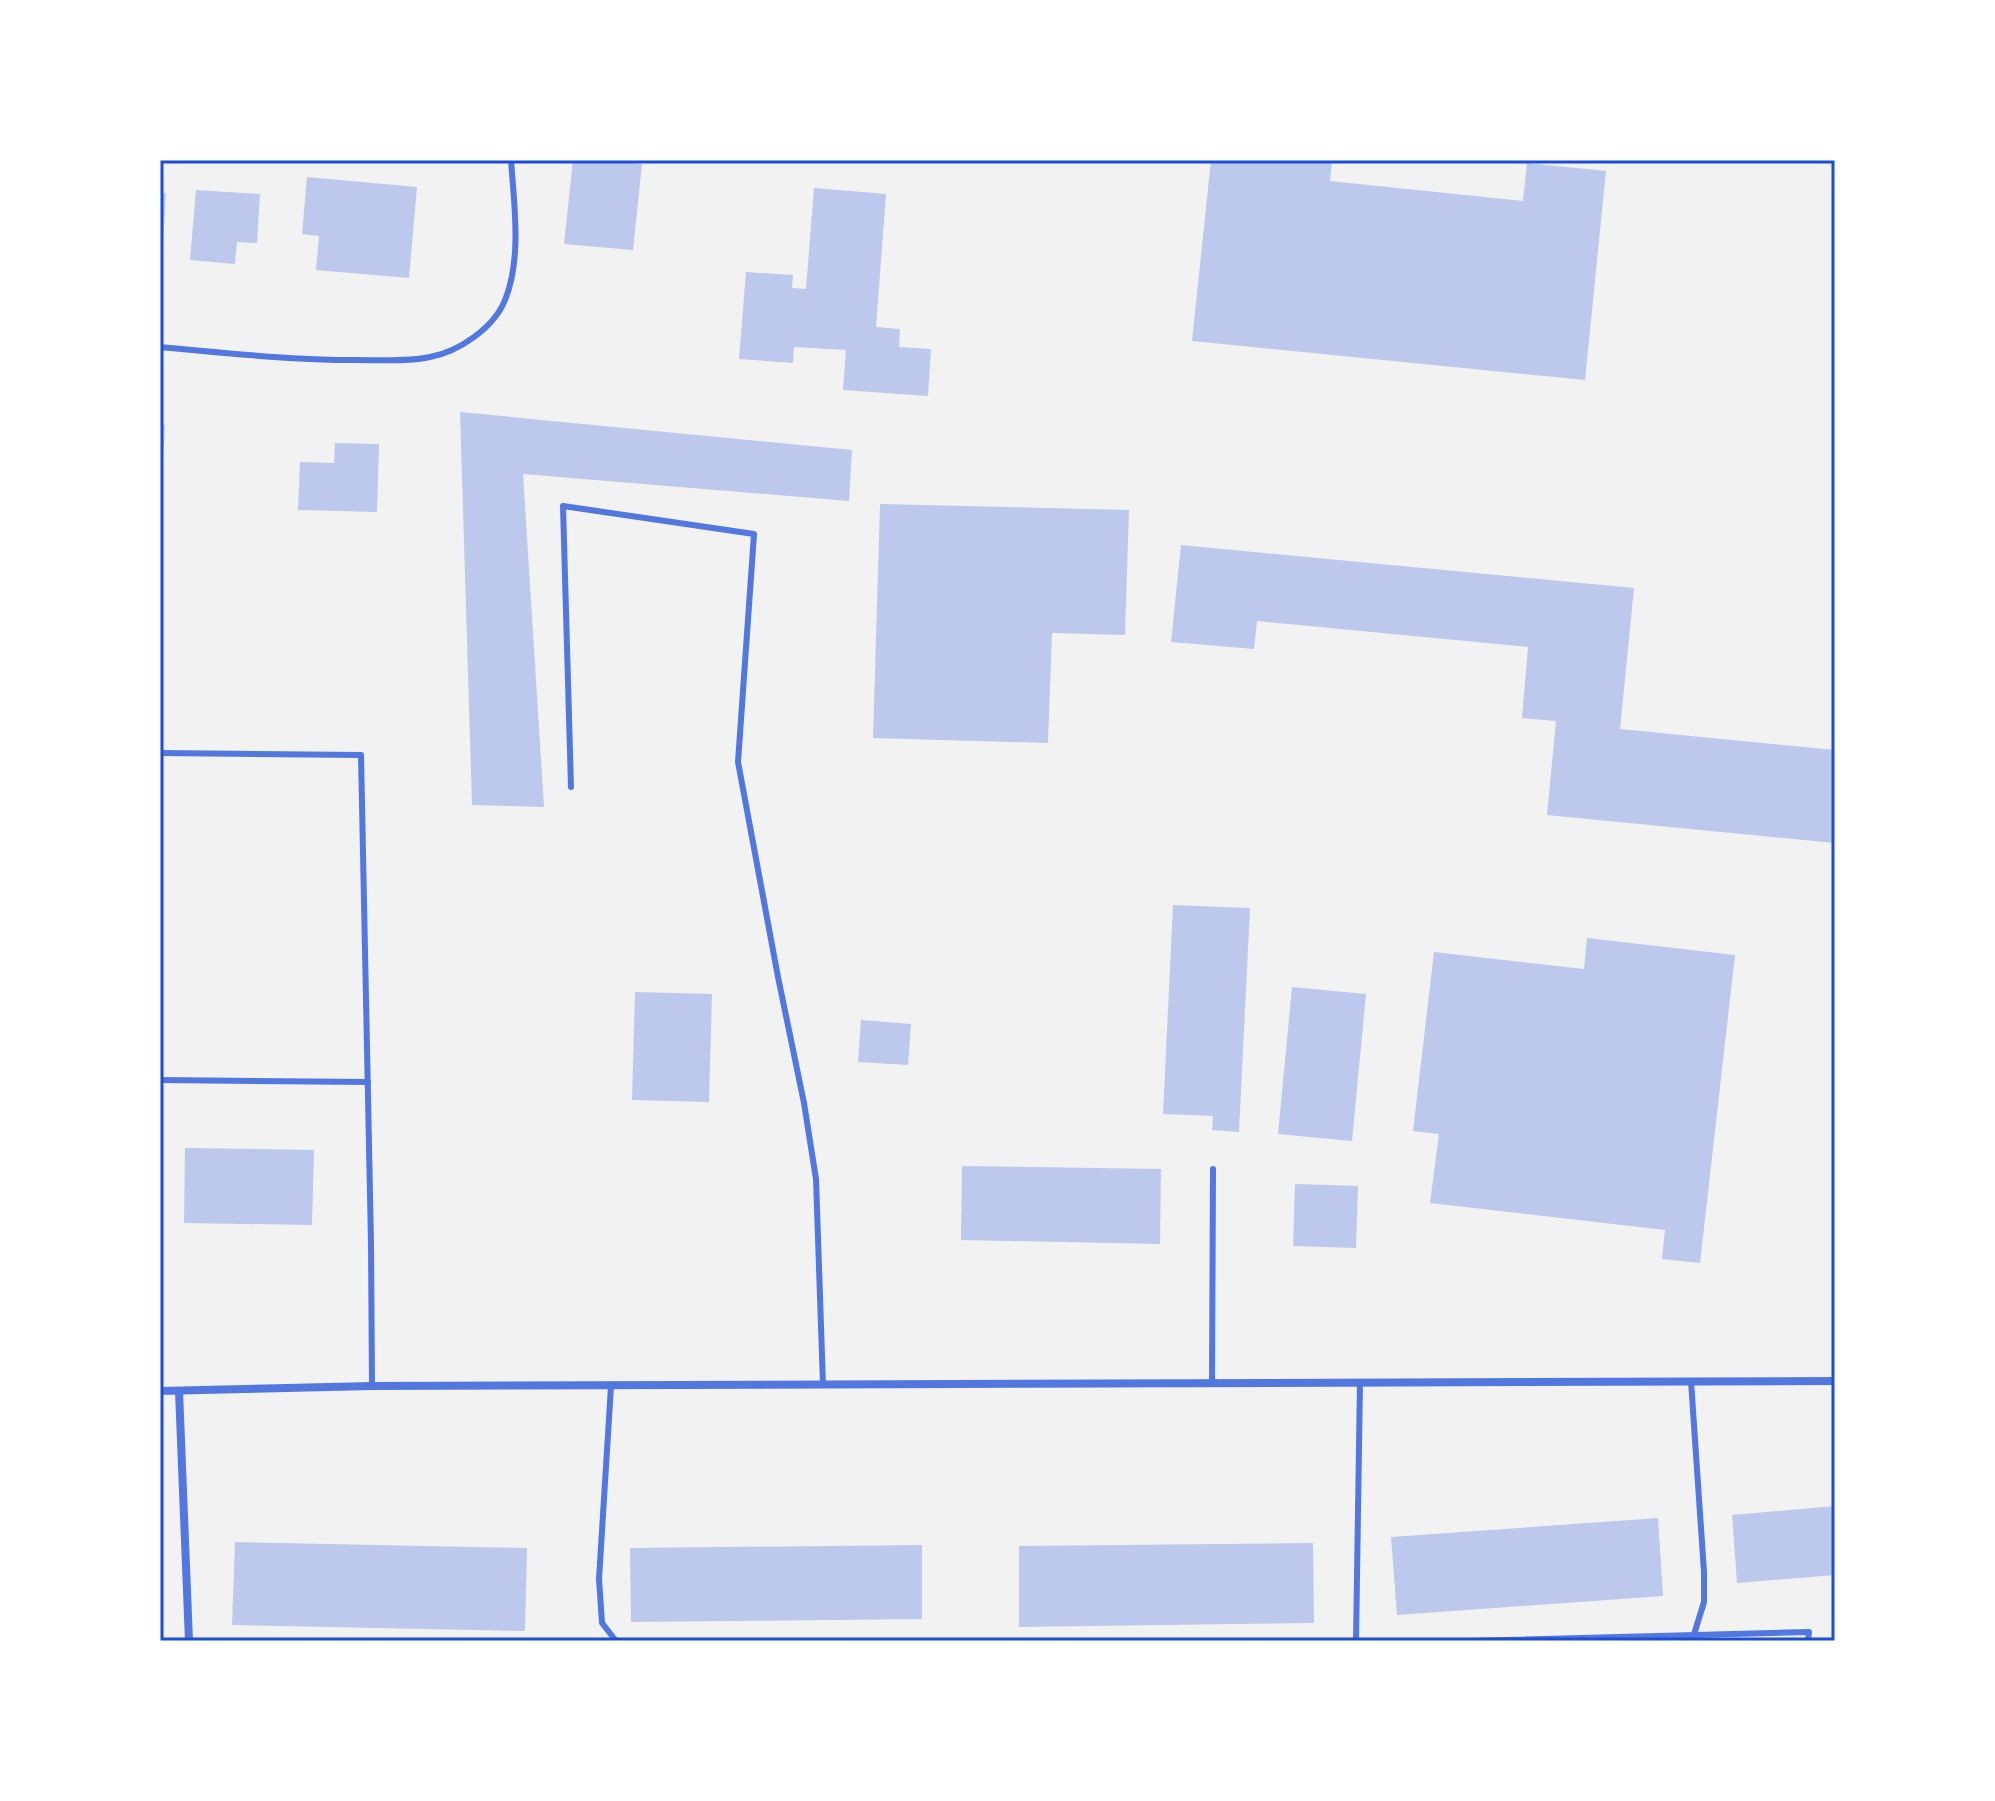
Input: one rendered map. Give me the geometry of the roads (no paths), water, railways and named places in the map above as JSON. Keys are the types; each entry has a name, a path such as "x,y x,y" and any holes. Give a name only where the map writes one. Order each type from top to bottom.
{"street":[{"path":"160,1391 372,1386 1835,1381"},
{"path":"179,1391 189,1641"}],"lane":[{"path":"160,347 308,360 429,357 457,348 487,327 505,302 514,264 511,160"},
{"path":"571,787 563,506 754,534 738,762 816,1179 823,1385"},
{"path":"160,753 361,755 372,1386"},
{"path":"160,1080 368,1082"},
{"path":"1212,1383 1213,1169"},
{"path":"1691,1381 1704,1572 1704,1602 1693,1638"},
{"path":"1356,1641 1360,1382"},
{"path":"611,1386 599,1579 602,1623 616,1641"},
{"path":"1467,1641 1693,1638 1809,1632 1808,1641"}]}
